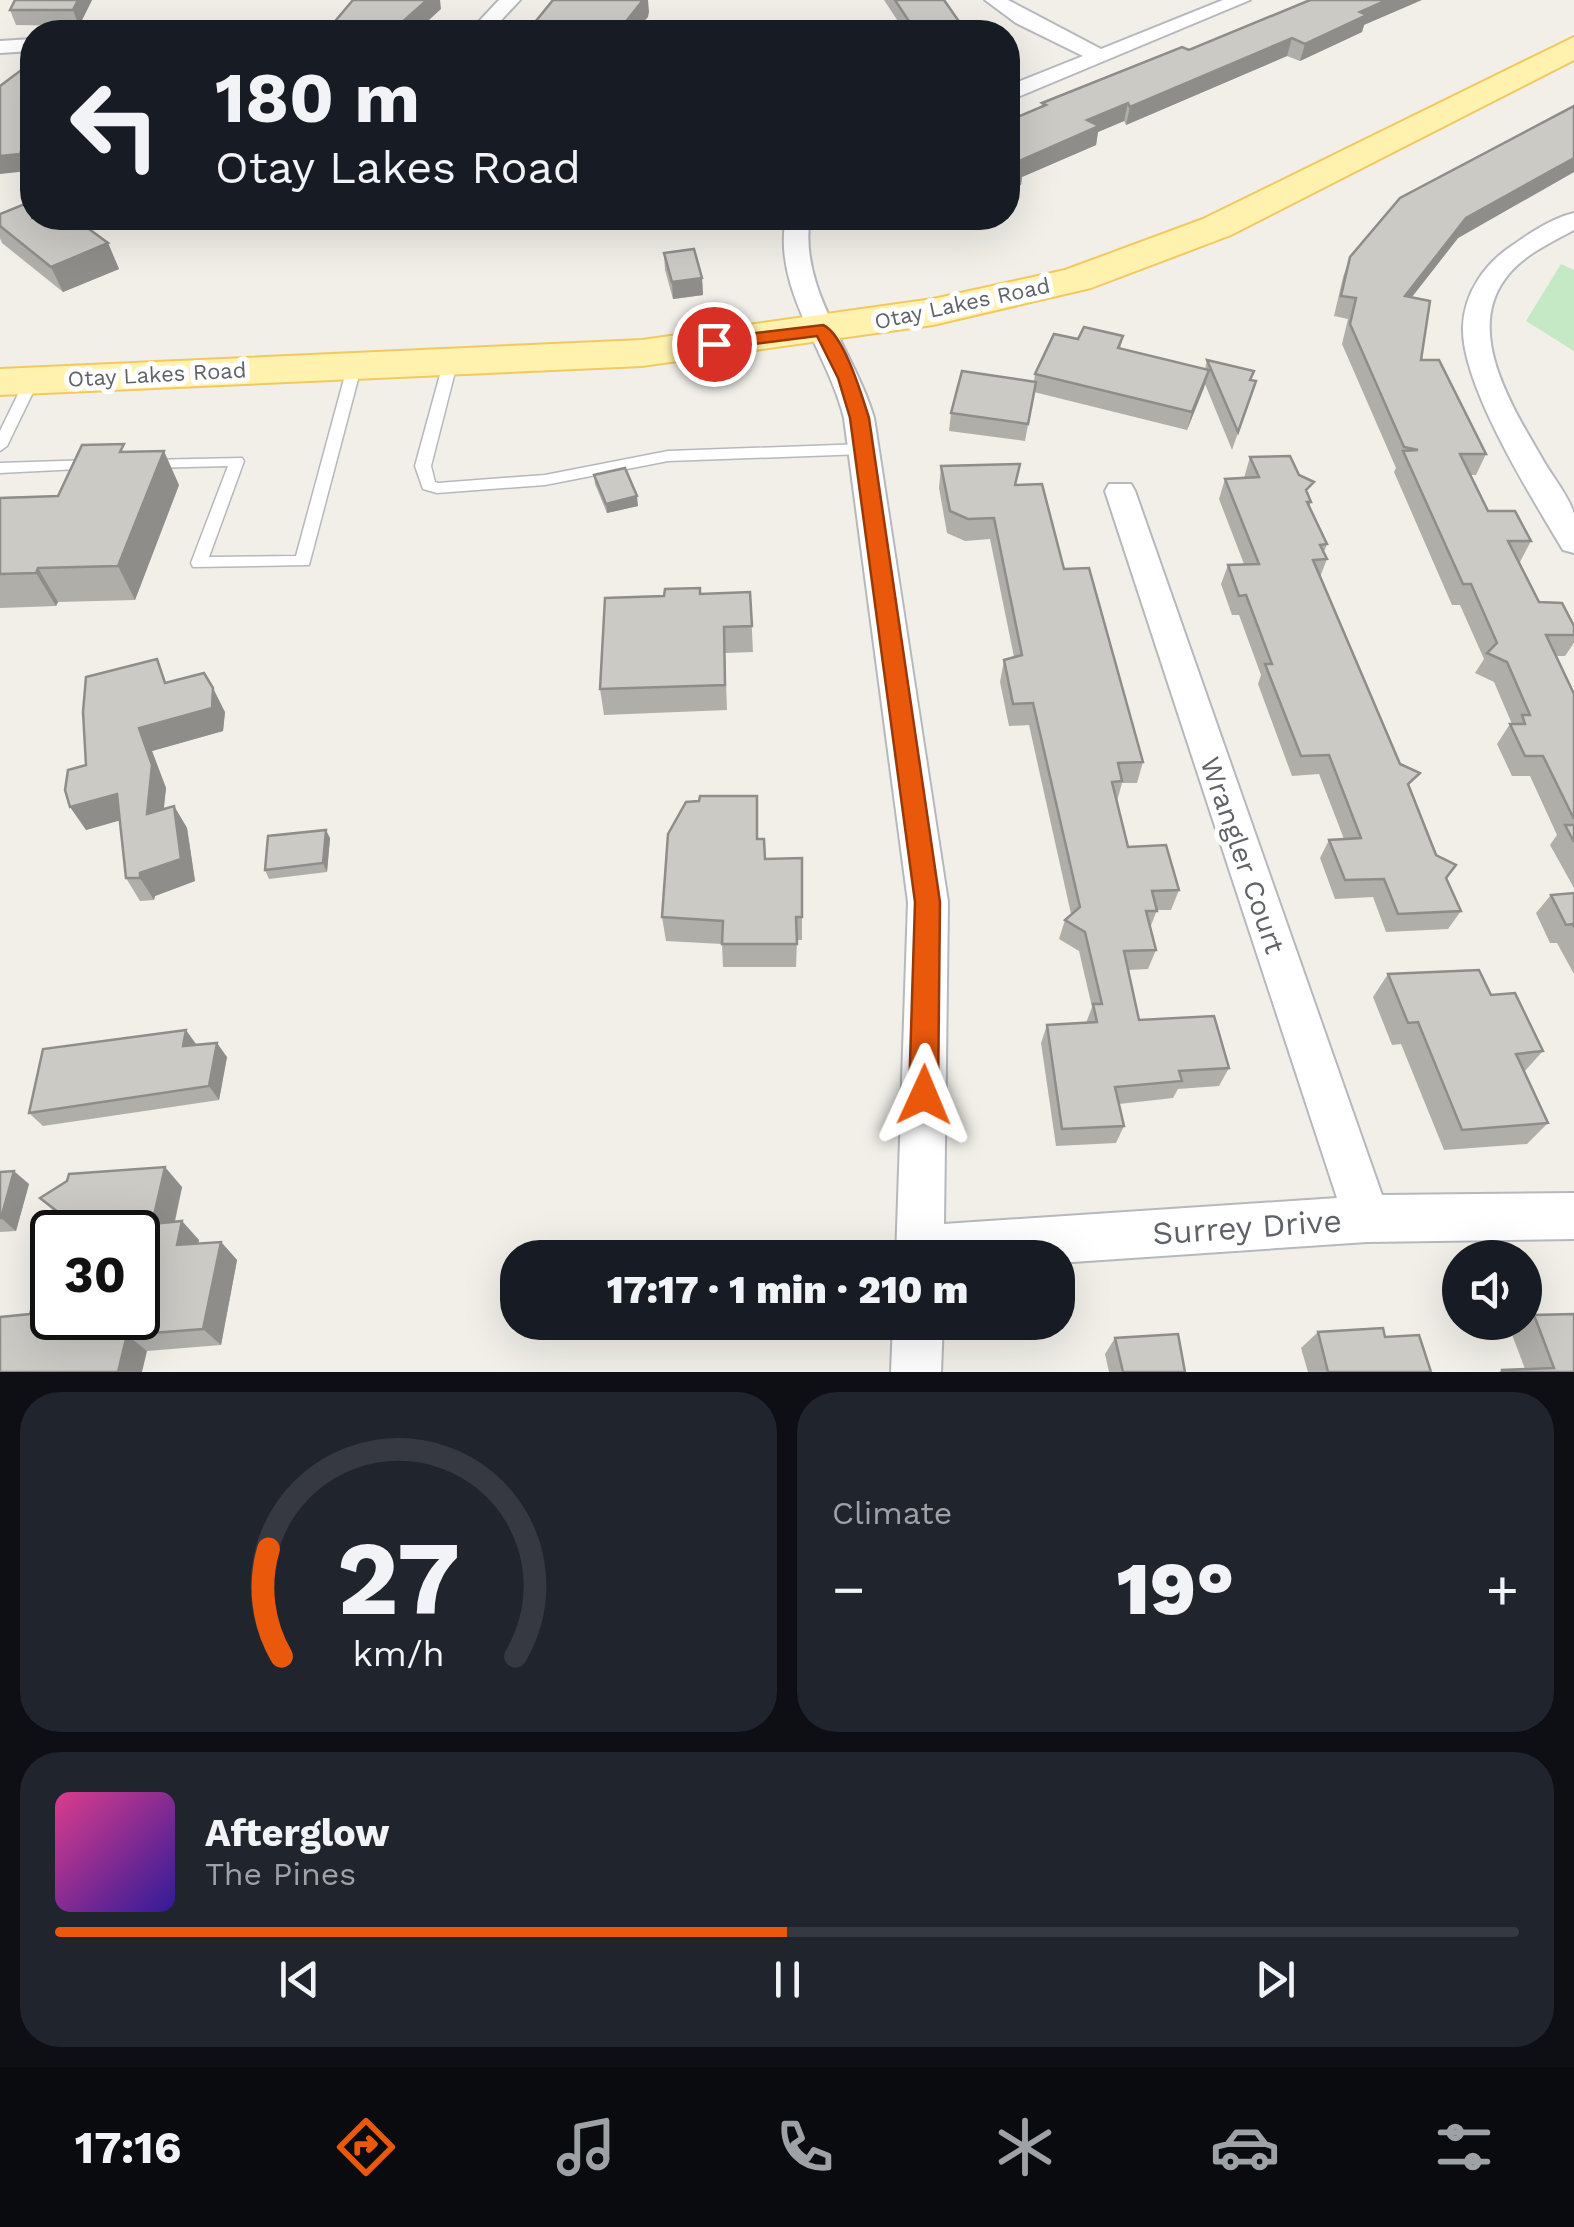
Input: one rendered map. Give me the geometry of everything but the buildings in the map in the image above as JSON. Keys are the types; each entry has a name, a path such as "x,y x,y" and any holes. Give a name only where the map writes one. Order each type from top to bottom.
{"main road":[{"name":"Otay Lakes Road","path":"16,381 642,353 933,312 1077,279 1217,227 1574,47"}],"street":[{"path":"490,20 510,0"},
{"path":"995,0 1024,19 1100,56"},
{"path":"1020,89 1240,0"},
{"path":"1574,220 1501,267 1481,298 1476,340 1492,387 1574,542"},
{"path":"797,230 794,254 823,330 847,378 864,449 928,902 920,1240"},
{"name":"Wrangler Court","path":"1120,491 1367,1219"},
{"name":"Surrey Drive","path":"1075,1241 1367,1219 1574,1216"},
{"path":"916,1372 917,1340"}],"lane":[{"path":"451,360 422,466 428,485 437,488 546,480 668,456 864,449"},
{"path":"138,464 237,461 198,564 302,561 355,364"},
{"path":"0,446 16,381"},
{"path":"0,468 118,464"}],"green space":[{"path":"1561,264 1574,270 1574,351 1526,321"}],"route":[{"path":"714,344 823,330 847,378 859,418 928,902 924,1095"}]}
